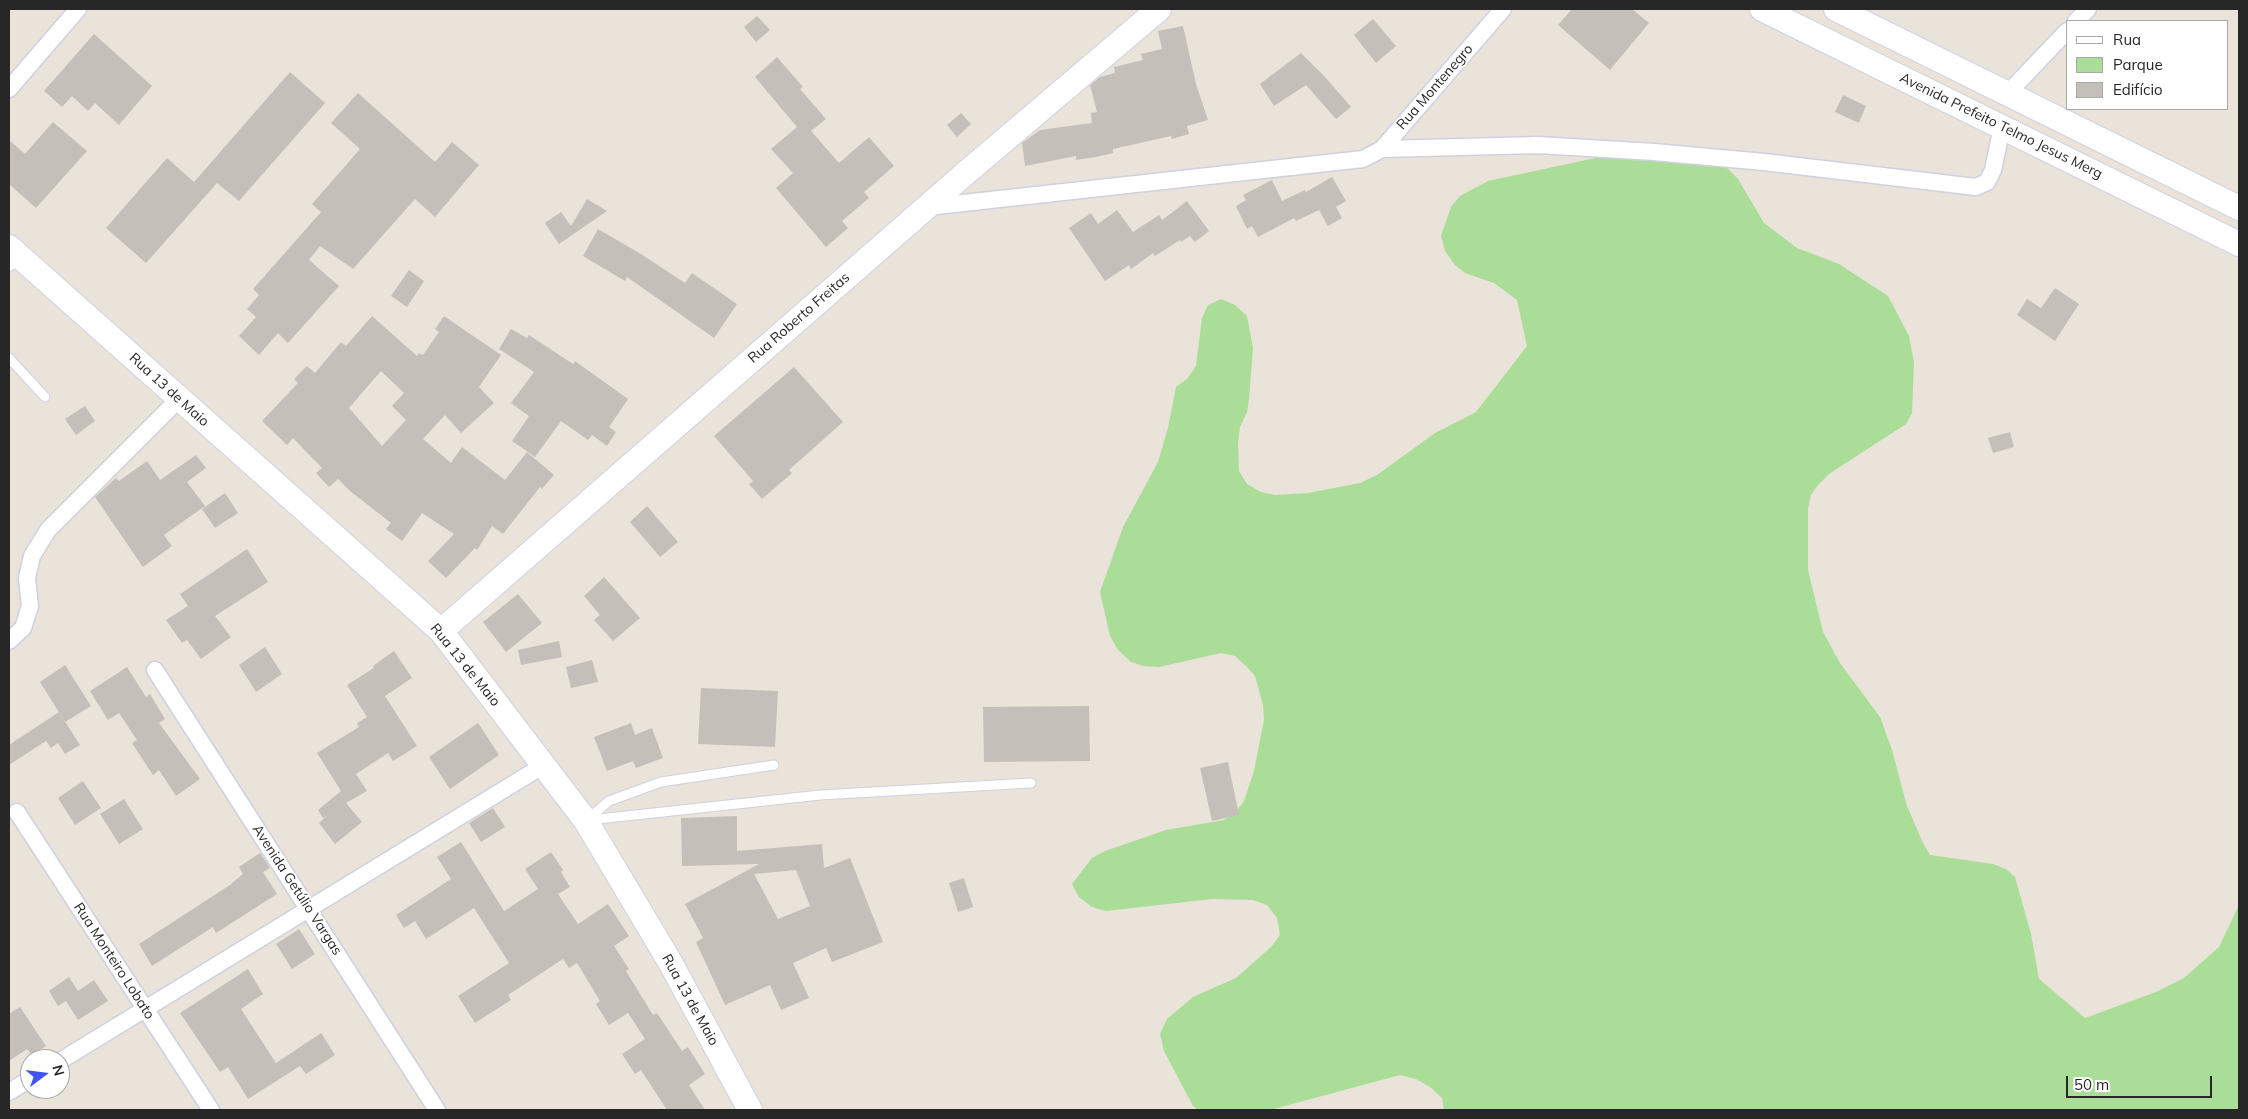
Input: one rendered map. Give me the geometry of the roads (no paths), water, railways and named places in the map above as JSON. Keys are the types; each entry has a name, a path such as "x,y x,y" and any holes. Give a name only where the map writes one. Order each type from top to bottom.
{"main road":[{"name":"Rua Roberto Freitas","path":"441,631 926,207 1159,9"},
{"name":"Avenida Prefeito Telmo Jesus Merg","path":"1762,9 2239,244"},
{"path":"1836,9 2239,208"},
{"name":"Rua 13 de Maio","path":"13,257 180,399 441,631 586,821 670,962 750,1110"}],"street":[{"path":"9,89 78,9"},
{"name":"Rua Montenegro","path":"926,207 1363,159 1382,149 1502,9"},
{"path":"2077,20 2088,9"},
{"path":"2007,94 2066,32"},
{"path":"1382,149 1538,145 1635,151 1764,162 1976,187 1987,182 1993,170 2002,127"},
{"path":"9,641 23,628 30,606 27,578 32,556 48,530 180,399"},
{"name":"Avenida Getúlio Vargas","path":"155,670 437,1110"},
{"path":"70,1054 544,765"},
{"name":"Rua Monteiro Lobato","path":"17,812 211,1110"},
{"path":"9,1092 20,1085"}],"lane":[{"path":"9,358 45,397"},
{"path":"586,821 609,801 661,782 774,765"},
{"path":"586,821 820,795 1031,783"}]}
